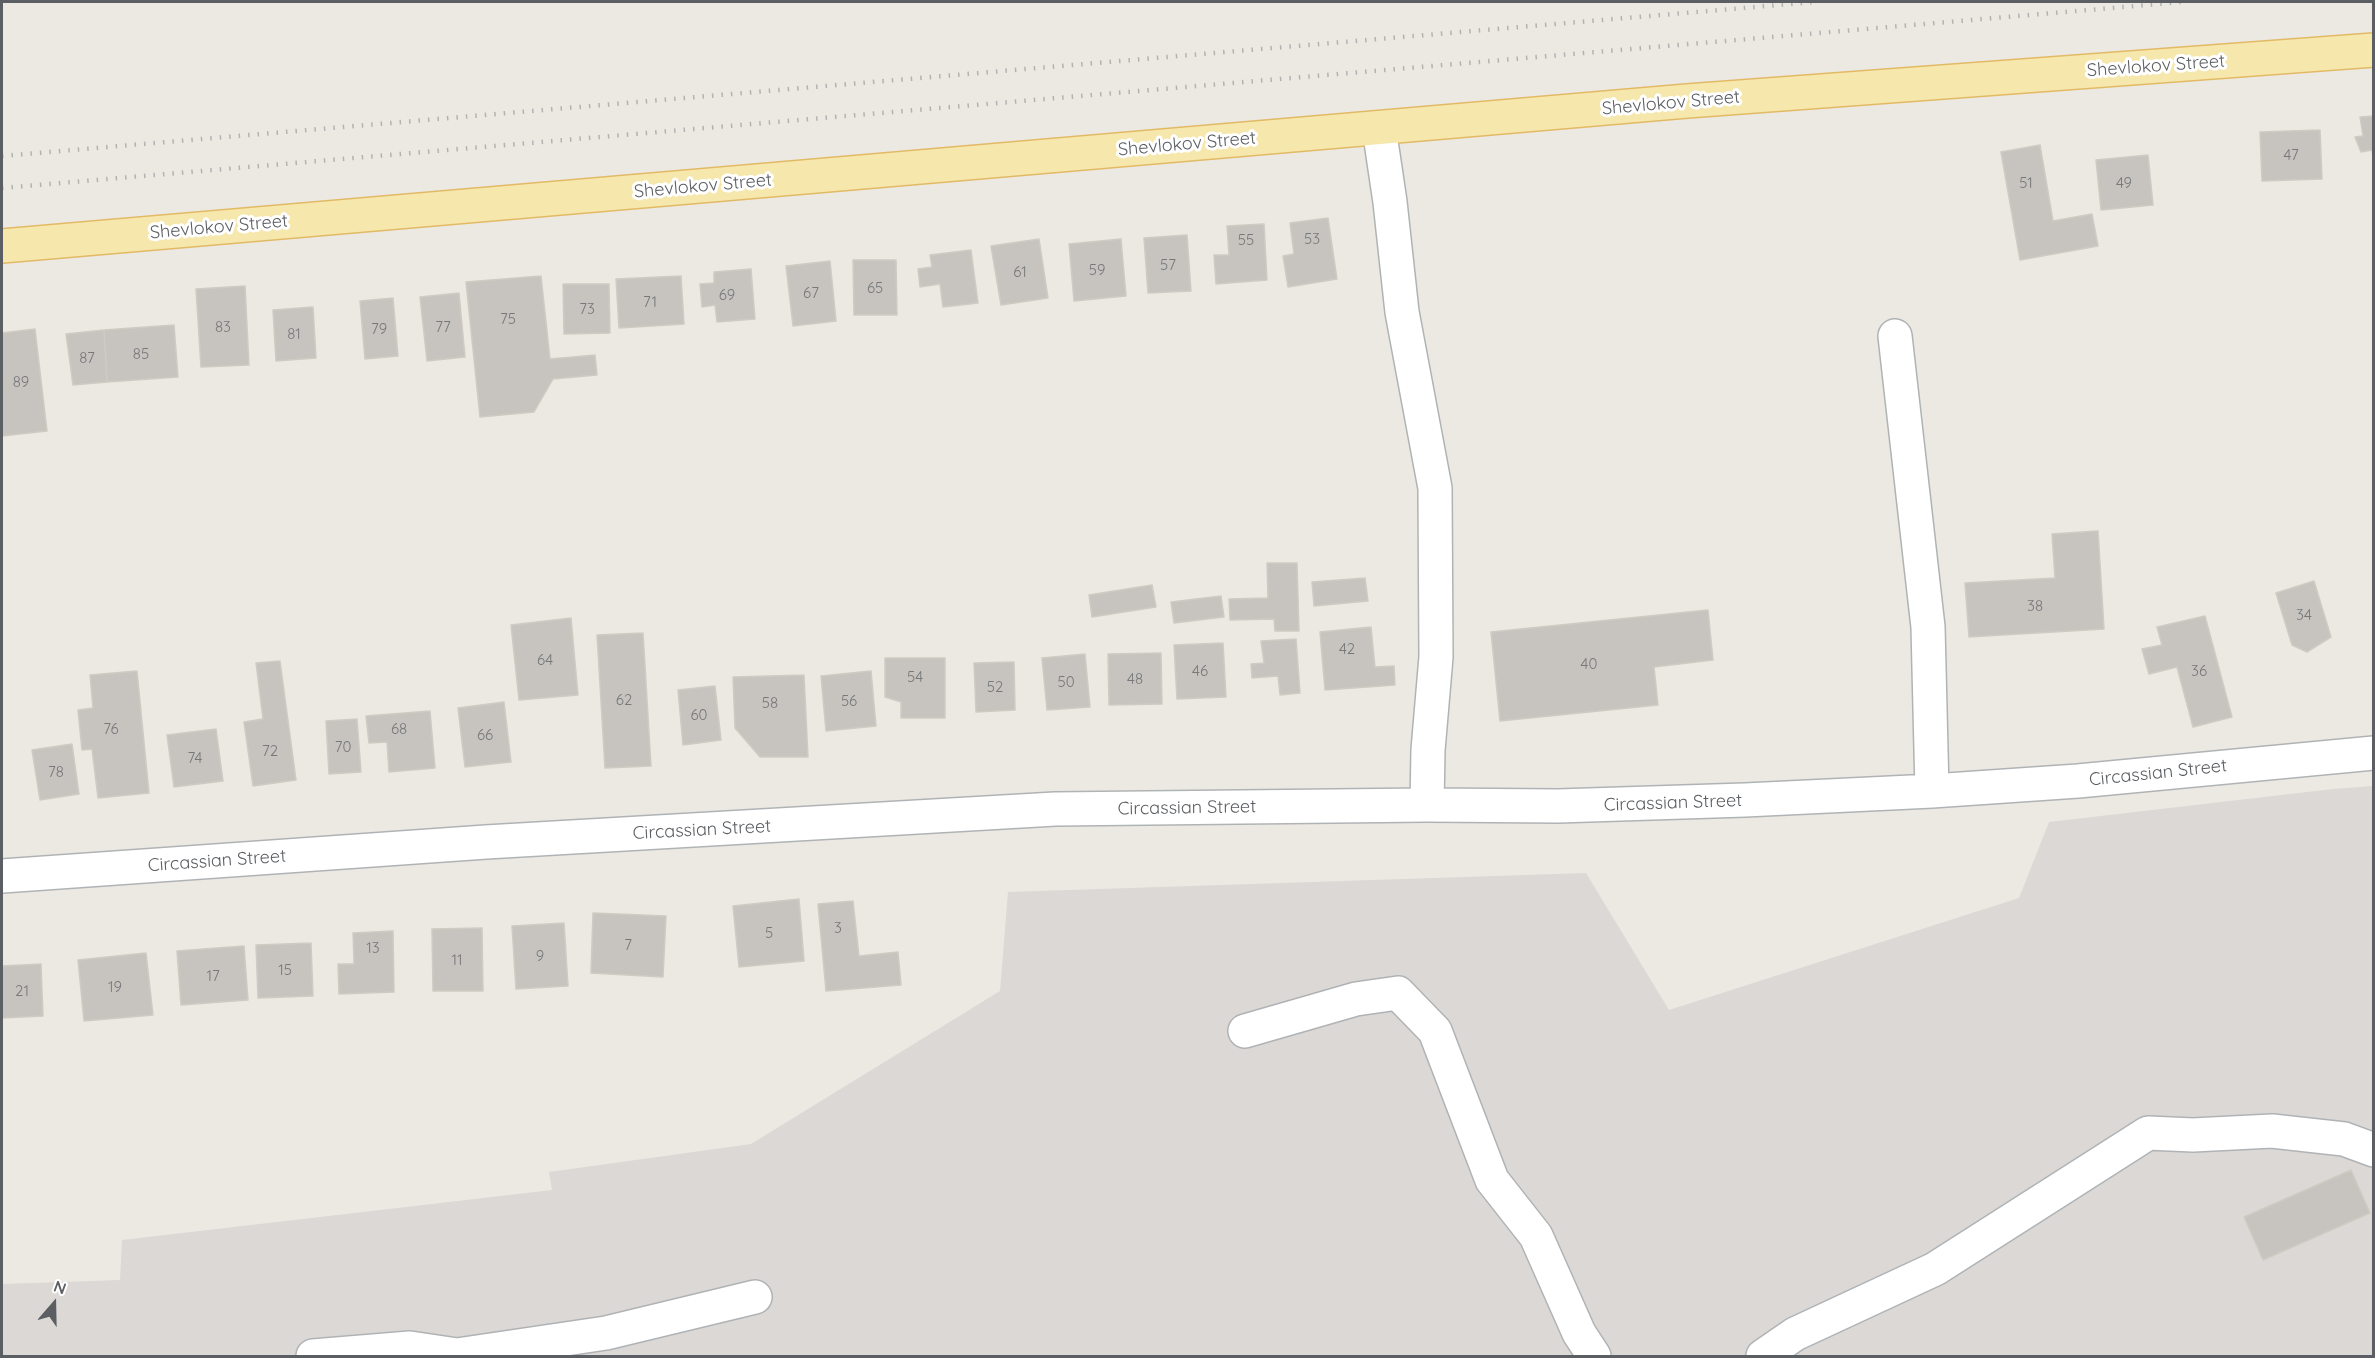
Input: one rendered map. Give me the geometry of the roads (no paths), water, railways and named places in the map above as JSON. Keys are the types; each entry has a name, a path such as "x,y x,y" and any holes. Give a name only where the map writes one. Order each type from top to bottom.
{"main road":[{"name":"Shevlokov Street","path":"2,246 1688,101 2373,50"}],"street":[{"path":"1379,128 1402,312 1435,488 1436,657 1428,750 1427,805"},
{"path":"1895,336 1928,627 1932,791"},
{"name":"Circassian Street","path":"2,876 486,842 1055,810 1427,805 1558,806 1932,791 2078,781 2373,753"},
{"path":"1245,1031 1356,999 1398,993 1435,1031 1492,1180 1536,1236 1579,1333 1594,1356"},
{"path":"1763,1356 1795,1334 1935,1269 2148,1133 2193,1135 2272,1131 2344,1139 2373,1150"},
{"path":"313,1356 410,1348 457,1355 606,1333 755,1298"}],"railway":[{"path":"2,156 1814,2"},
{"path":"2,188 2182,2"}]}
